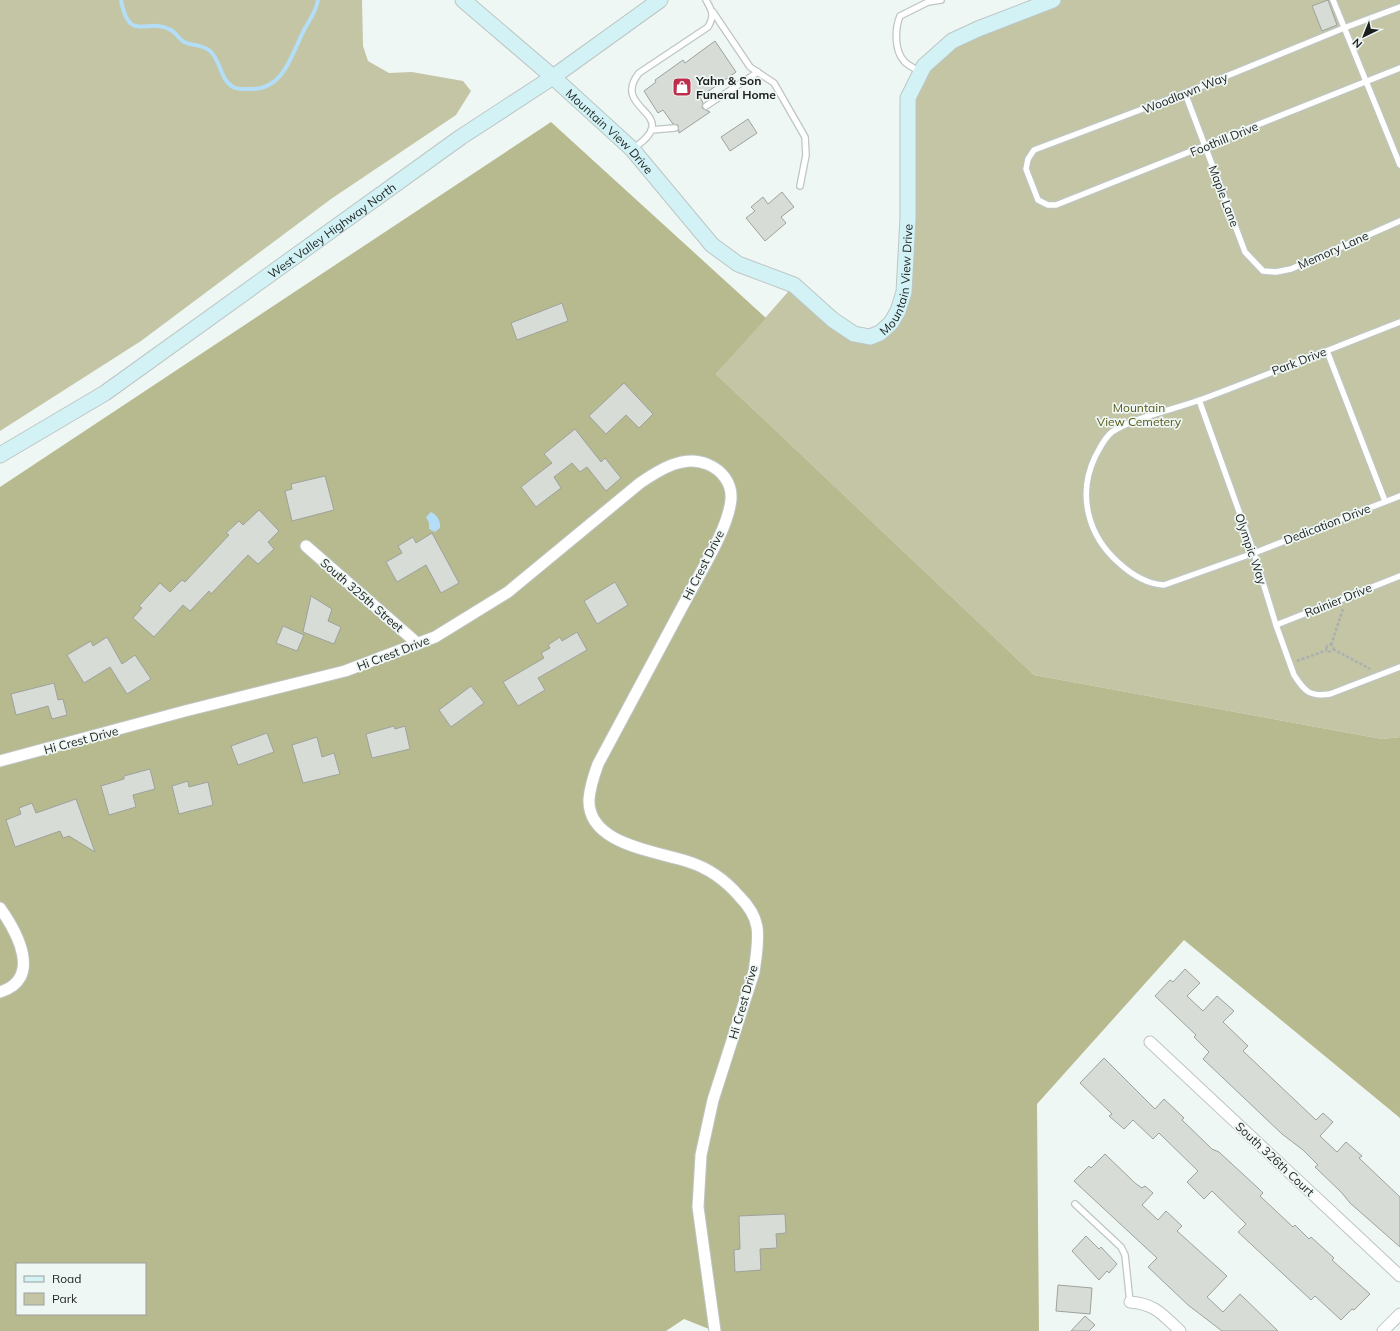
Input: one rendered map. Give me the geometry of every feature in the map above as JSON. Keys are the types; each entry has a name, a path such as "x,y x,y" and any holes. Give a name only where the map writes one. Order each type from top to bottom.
{"main road":[{"name":"Mountain View Drive","path":"463,0 553,77 632,149 712,245 724,255 738,264 794,285 833,320 854,334 870,337 880,333 891,323 898,311 904,292 908,218 908,98 924,66 952,41 984,26 1054,0"},
{"name":"West Valley Highway North","path":"0,455 105,393 461,137 553,77 660,0"}],"street":[{"name":"Hi Crest Drive","path":"0,761 185,711 345,671 418,644 454,627 508,592 640,482 660,469 676,464 697,461 717,470 725,479 731,492 729,510 725,521 704,565 598,764 592,782 589,800 593,819 603,831 618,840 643,849 690,862 706,869 732,888 752,914 757,926 754,972 713,1100 701,1155 698,1207 715,1331"},
{"name":"South 325th Street","path":"306,546 418,644"},
{"path":"0,908 12,925 21,947 24,964 21,977 10,989 0,992"},
{"name":"South 326th Court","path":"1150,1042 1400,1276"},
{"path":"1130,1302 1144,1304 1157,1310 1180,1331"},
{"path":"1383,1331 1400,1314"}],"lane":[{"path":"706,0 750,67 774,83 805,137 806,155 800,186"},
{"path":"921,72 904,61 897,43 896,27 900,16 928,2 941,0"},
{"path":"1333,0 1400,165"},
{"name":"Woodlawn Way","path":"1048,205 1038,200 1026,169 1028,159 1034,150 1185,93 1344,28 1400,7"},
{"path":"632,149 649,136 652,123 632,95 631,88 633,81 639,74 708,27 712,20 713,12"},
{"name":"Foothill Drive","path":"1048,205 1056,205 1205,147 1400,68"},
{"path":"706,106 758,72"},
{"name":"Maple Lane","path":"1185,93 1245,252 1263,271"},
{"path":"651,130 675,128"},
{"name":"Memory Lane","path":"1263,271 1276,272 1291,269 1400,221"},
{"name":"Park Drive","path":"1254,553 1171,584 1149,584 1127,571 1100,544 1093,531 1088,506 1088,482 1091,466 1104,441 1111,433 1123,426 1199,400 1400,322"},
{"path":"1327,351 1385,501"},
{"name":"Olympic Way","path":"1199,400 1254,553 1276,625 1297,679 1310,694 1319,696 1330,694 1379,675"},
{"name":"Dedication Drive","path":"1254,553 1400,496"},
{"name":"Rainier Drive","path":"1276,625 1400,576"},
{"path":"1379,675 1400,667"},
{"path":"1075,1204 1121,1247 1125,1255 1130,1302"}],"path":[{"path":"1327,650 1327,646 1331,644 1347,597"},
{"path":"1331,644 1333,649 1379,675"},
{"path":"1290,664 1333,649"}],"green space":[{"path":"0,0 362,0 363,46 368,61 389,73 412,72 463,81 471,91 456,115 331,199 141,341 0,431"},
{"name":"Mountain View Cemetery","path":"1053,0 1400,0 1400,737 1382,739 1034,675 716,374 794,285 870,337 898,311 908,98 952,41"},
{"path":"551,122 766,318 716,374 1034,675 1382,739 1400,737 1400,1118 1184,940 1037,1104 1039,1331 714,1331 684,1319 666,1331 0,1331 0,487"}],"water":[{"path":"431,512 437,517 440,523 440,528 435,532 429,529 429,523 426,517"}],"building":[{"path":"1328,0 1337,25 1322,31 1312,6"},
{"name":"Yahn & Son Funeral Home","path":"715,41 736,72 700,97 703,103 702,108 710,112 679,133 678,125 673,124 663,110 658,113 644,91 656,82 655,80 683,60 685,63"},
{"path":"748,119 757,133 730,151 721,137"},
{"path":"782,192 794,207 781,217 786,223 765,241 746,218 755,211 751,207 763,197 768,204"},
{"path":"562,303 568,321 517,340 511,323"},
{"path":"624,383 653,414 639,428 626,415 606,434 589,416"},
{"path":"575,429 601,462 605,458 621,478 606,491 587,467 580,472 572,463 554,477 561,488 536,507 521,487 552,463 544,454"},
{"path":"325,476 334,510 292,521 285,491 292,489 291,484"},
{"path":"259,510 279,531 268,542 274,549 258,564 248,555 211,594 209,591 190,611 183,605 154,637 133,618 142,608 139,606 160,583 170,592 182,580 185,582 229,535 226,533 239,521 243,525"},
{"path":"432,533 459,583 441,593 426,565 397,582 386,562 402,553 398,546 413,537 416,543"},
{"path":"615,582 628,605 597,624 584,601"},
{"path":"311,596 332,609 328,621 341,627 334,644 303,632"},
{"path":"283,626 304,635 297,651 276,643"},
{"path":"577,632 587,650 538,678 545,690 518,706 503,682 544,658 541,653 550,648 548,645 560,637 562,641"},
{"path":"107,637 122,664 135,655 151,679 127,694 110,667 84,683 67,655 91,641 93,646"},
{"path":"54,683 58,700 63,699 67,715 52,719 48,706 16,715 11,694"},
{"path":"471,686 484,703 451,727 439,710"},
{"path":"394,726 395,729 405,726 410,749 372,758 366,734"},
{"path":"267,733 274,752 238,765 231,746"},
{"path":"317,737 322,757 334,753 340,774 303,783 292,745"},
{"path":"150,769 155,789 133,795 136,807 109,815 101,786 124,779 124,776"},
{"path":"188,781 189,787 208,782 213,805 179,814 172,786"},
{"path":"76,799 95,852 69,836 63,838 60,831 15,847 6,820 21,814 19,808 32,803 36,813"},
{"path":"1185,969 1200,983 1187,996 1203,1011 1217,996 1234,1011 1223,1022 1248,1046 1243,1051 1316,1120 1323,1113 1333,1122 1320,1136 1337,1152 1346,1142 1362,1156 1359,1158 1400,1197 1400,1247 1350,1203 1342,1193 1315,1167 1318,1165 1303,1150 1282,1134 1203,1059 1209,1052 1194,1037 1196,1035 1155,996 1170,980 1173,982"},
{"path":"1104,1058 1155,1109 1164,1099 1184,1118 1182,1120 1212,1149 1219,1152 1263,1193 1260,1196 1293,1227 1295,1225 1309,1239 1311,1237 1334,1258 1332,1260 1370,1294 1354,1310 1352,1309 1341,1320 1315,1296 1311,1300 1238,1232 1246,1224 1212,1191 1204,1199 1187,1182 1198,1171 1159,1133 1153,1139 1133,1120 1124,1129 1109,1116 1112,1114 1080,1083"},
{"path":"1105,1154 1135,1183 1142,1188 1145,1186 1153,1193 1142,1205 1158,1220 1166,1211 1182,1226 1177,1231 1227,1276 1207,1297 1223,1312 1240,1294 1278,1331 1222,1331 1188,1305 1148,1267 1157,1258 1074,1181 1089,1166 1091,1168"},
{"path":"785,1214 786,1233 776,1234 777,1248 760,1249 761,1270 735,1272 734,1250 740,1249 739,1216"},
{"path":"1086,1236 1099,1249 1101,1247 1117,1264 1109,1273 1107,1271 1099,1280 1072,1251"},
{"path":"1058,1285 1092,1288 1090,1314 1056,1311"},
{"path":"1085,1316 1095,1325 1089,1331 1071,1331"}],"waterway":[{"path":"121,0 125,14 129,22 134,26 163,27 173,31 184,42 207,49 214,55 225,80 233,87 240,89 265,87 280,76 291,58 314,12 318,0"}],"place":[{"name":"Yahn & Son Funeral Home","path":"682,87"}]}
